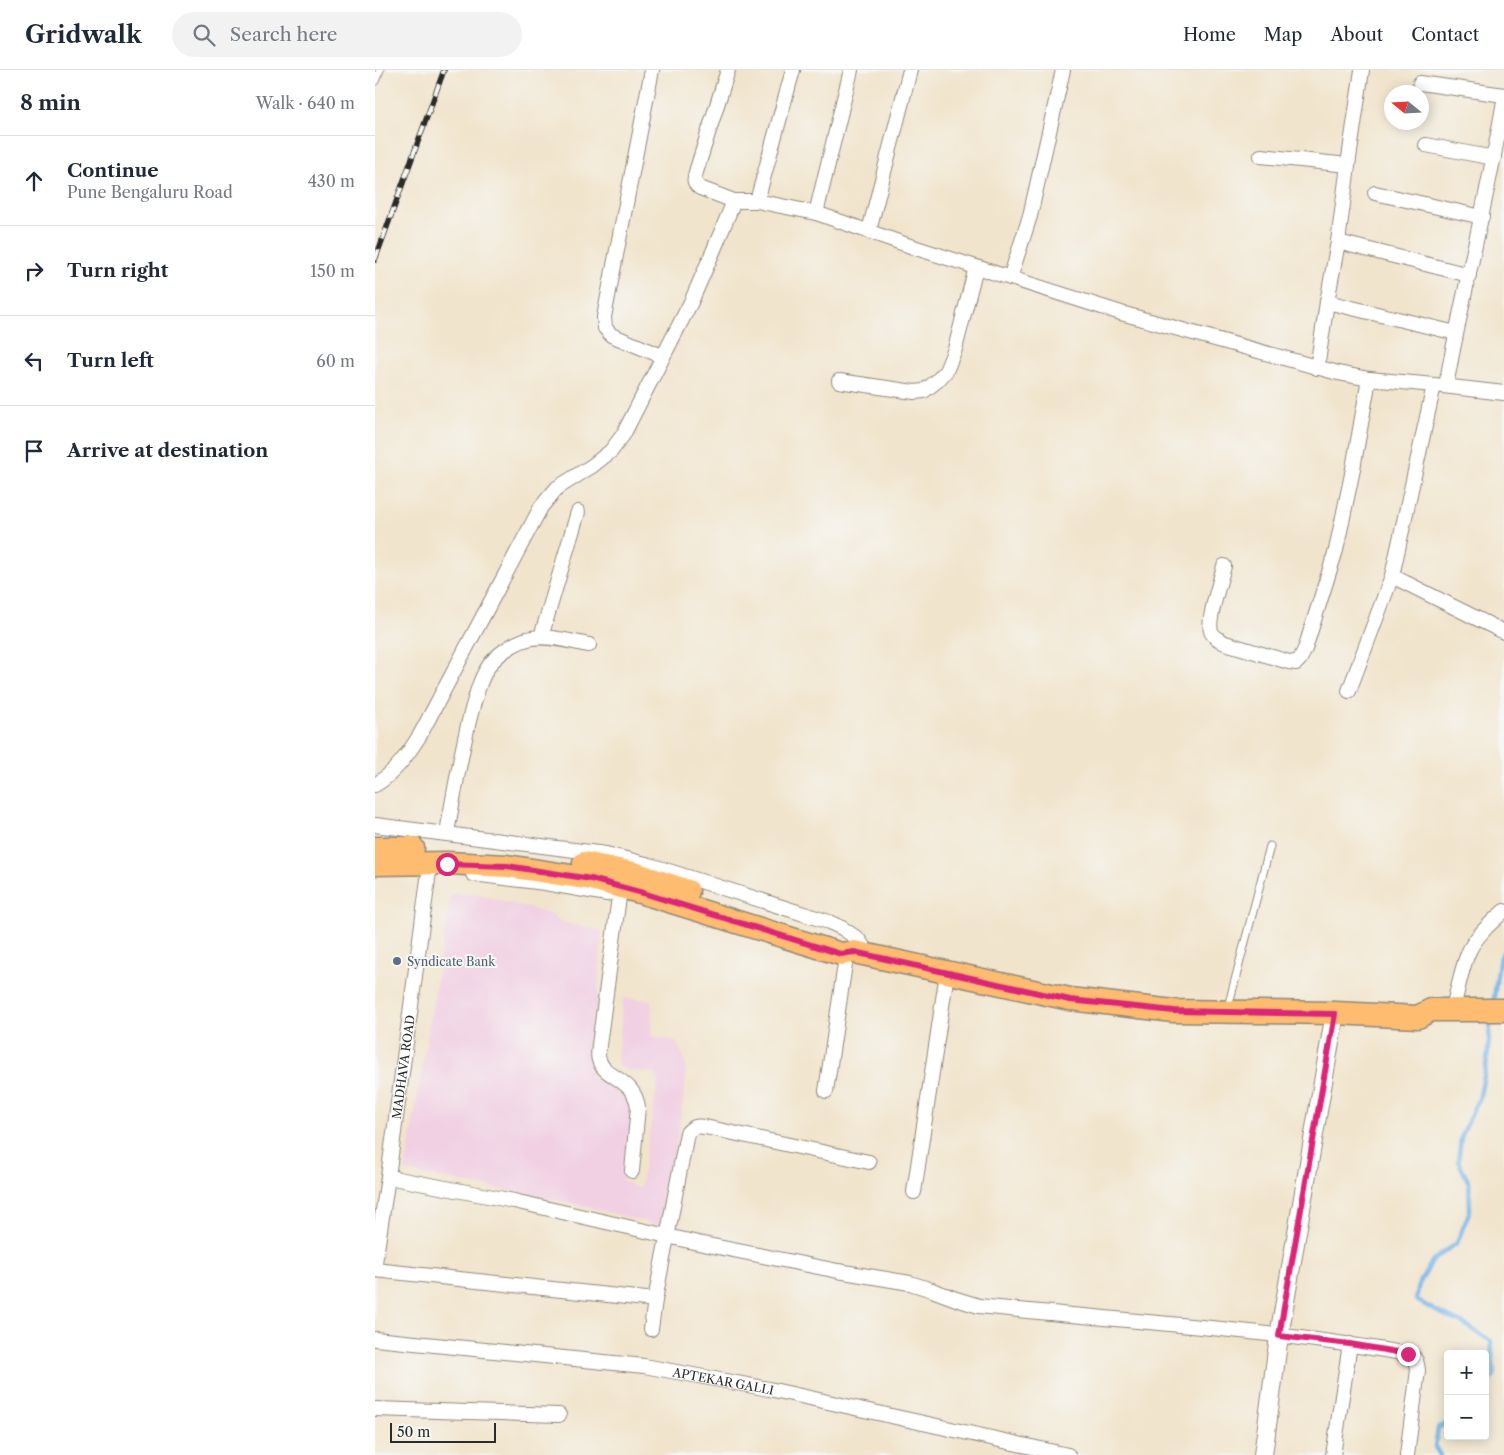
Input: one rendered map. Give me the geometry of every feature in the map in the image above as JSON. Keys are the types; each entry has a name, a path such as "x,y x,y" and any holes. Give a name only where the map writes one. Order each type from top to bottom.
{"main road":[{"path":"375,848 423,848 536,856 634,873 845,941 856,957"},
{"path":"375,864 507,866 591,879 643,893 841,954 947,973 1070,1000 1174,1011 1418,1017 1432,1023 1476,1017 1504,1010"},
{"path":"1418,1017 1431,1010 1453,1009 1504,1026"}],"street":[{"path":"652,70 604,317 605,328 611,335 662,356"},
{"path":"728,70 694,180 700,188 734,201 757,201 816,214 1121,313 1317,368 1369,379 1504,393"},
{"path":"757,201 793,70"},
{"path":"816,214 851,70"},
{"path":"869,231 910,70"},
{"path":"1010,278 1030,216 1063,70"},
{"path":"1317,368 1327,302 1339,242 1362,70"},
{"path":"1420,84 1504,95"},
{"path":"1349,690 1392,576 1440,386 1456,332 1482,217 1504,101"},
{"path":"1426,146 1494,158"},
{"path":"1261,156 1348,164"},
{"path":"1375,193 1482,217"},
{"path":"375,785 386,778 405,758 420,735 541,507 557,488 592,466 611,451 623,435 691,302 734,201"},
{"path":"1339,242 1469,276"},
{"path":"839,381 914,392 924,391 937,381 946,371 955,349 976,267"},
{"path":"1327,302 1456,332"},
{"path":"1225,566 1209,623 1211,632 1217,639 1225,643 1289,662 1296,662 1300,659 1307,644 1336,550 1369,379"},
{"path":"541,637 578,512"},
{"path":"1392,576 1504,632"},
{"path":"447,833 465,736 476,695 483,676 491,663 517,643 531,638 541,637 589,645"},
{"path":"375,825 598,852 650,865 829,922 842,928 858,939 856,957 826,1091"},
{"path":"375,872 463,873 545,883 603,893 653,906 826,961 856,957"},
{"name":"MADHAVA ROAD","path":"375,1262 429,872"},
{"path":"619,897 599,1044 599,1060 605,1070 631,1089 637,1098 638,1107 631,1171"},
{"path":"1453,1009 1464,965 1471,947 1484,929 1504,911"},
{"path":"914,1192 947,973"},
{"path":"1263,1455 1279,1336 1335,1014"},
{"path":"651,1329 687,1133 691,1128 697,1126 715,1129 869,1162"},
{"path":"388,1177 514,1201 668,1236 838,1271 910,1283 979,1306 1149,1321 1350,1344 1408,1354 1413,1356 1417,1362 1418,1370 1407,1455"},
{"path":"375,1270 655,1300"},
{"name":"APTEKAR GALLI","path":"375,1339 643,1366 769,1389 1068,1455"},
{"path":"1333,1455 1350,1344"},
{"path":"375,1410 559,1415"}],"lane":[{"path":"375,82 380,70"},
{"path":"1227,1012 1270,846"}],"shaded area":[{"path":"451,894 477,894 552,915 562,922 602,931 597,1007 592,1020 590,1077 610,1085 629,1104 632,1118 623,1181 640,1189 658,1081 654,1073 626,1070 617,1063 623,998 652,1000 651,1036 676,1041 686,1062 685,1085 665,1227 576,1204 405,1171"}],"waterway":[{"path":"1493,1005 1499,962 1504,950"},
{"path":"1489,1383 1494,1375 1491,1341 1464,1324 1416,1300 1419,1284 1433,1260 1457,1243 1470,1210 1469,1183 1458,1161 1461,1138 1474,1107 1479,1100 1487,1061 1491,1017"},
{"path":"1440,1455 1435,1447 1438,1428 1444,1424"}],"railway":[{"path":"375,260 444,70"}],"place":[{"name":"Syndicate Bank","path":"397,961"}],"route":[{"path":"447,864 507,866 591,879 643,893 841,954 854,952 1070,1000 1174,1011 1335,1014 1279,1336 1350,1344 1408,1354"}]}
